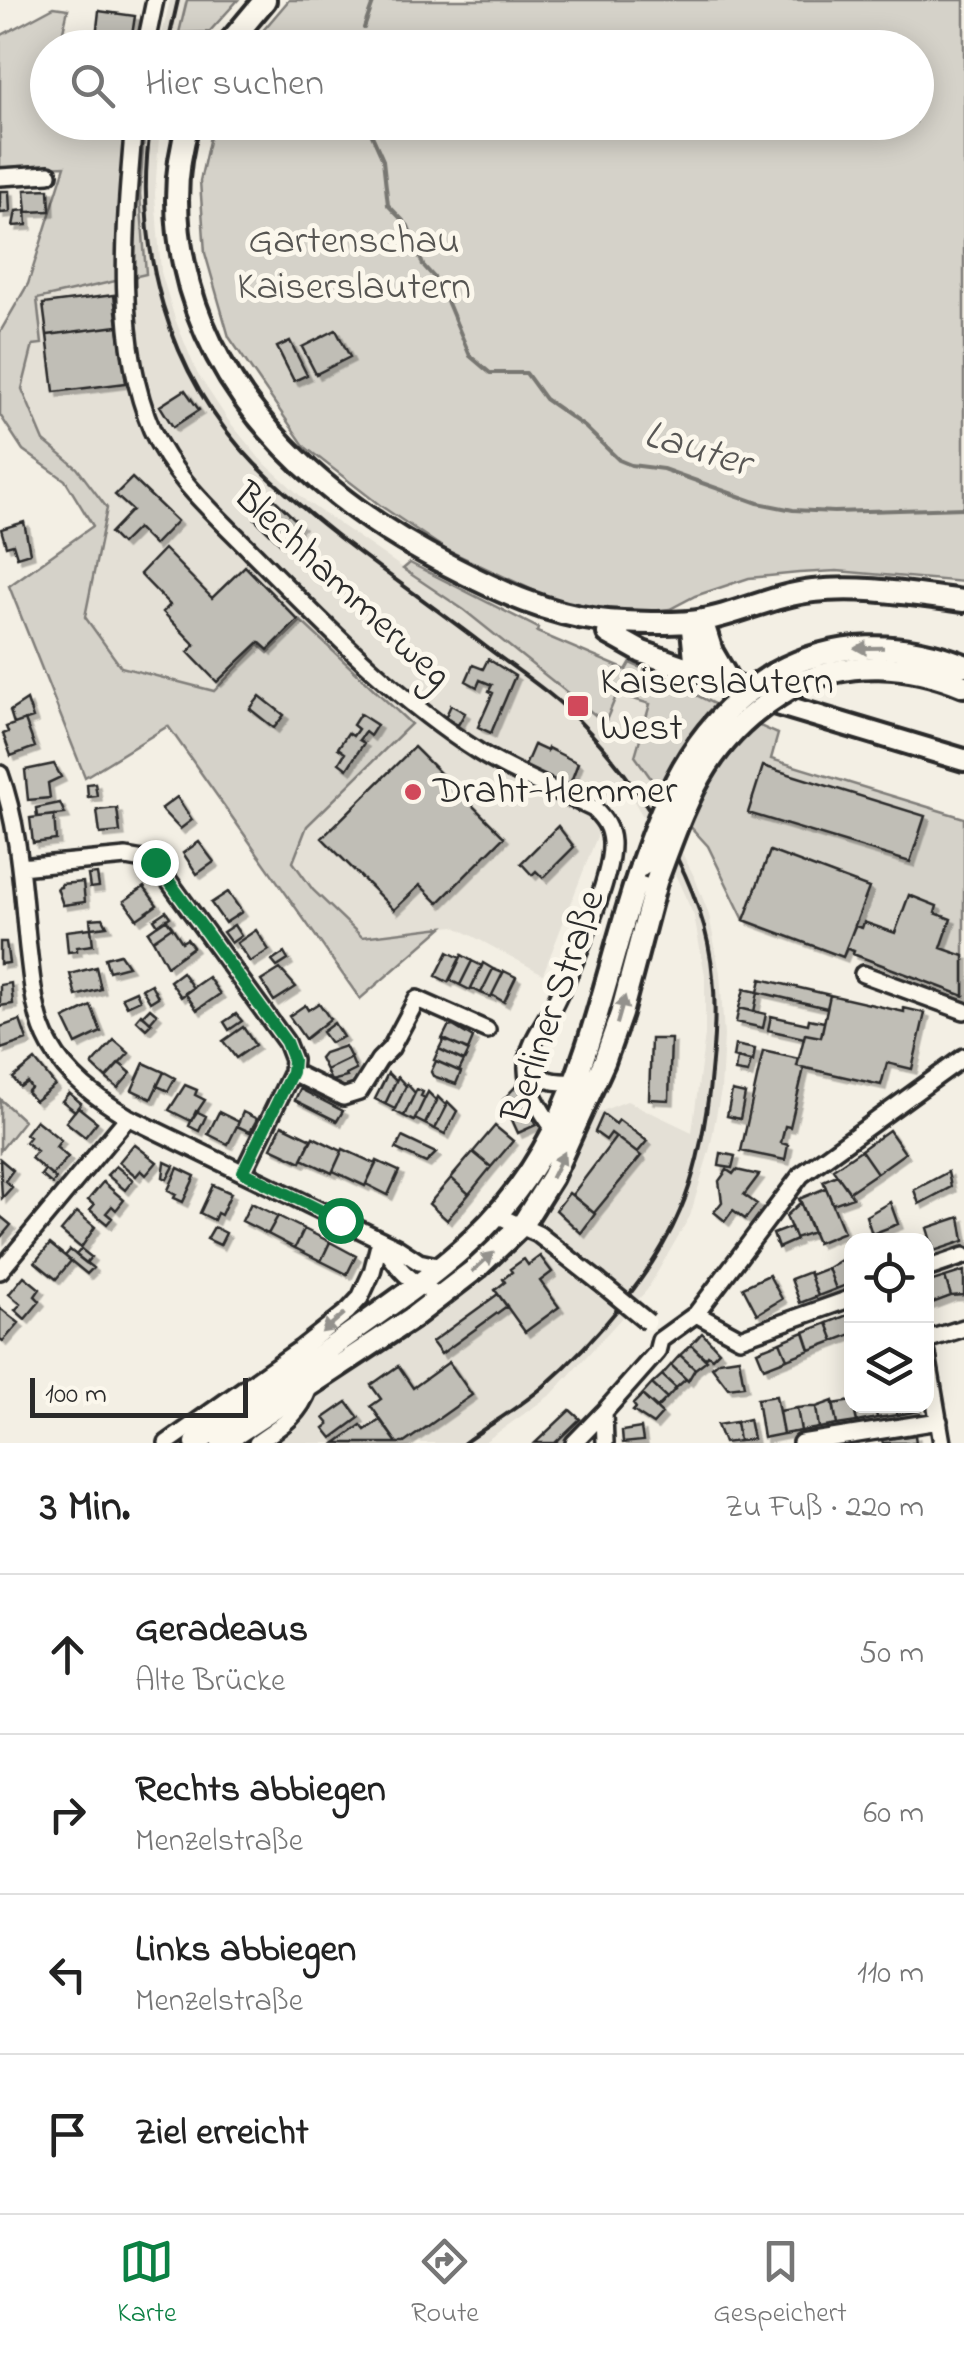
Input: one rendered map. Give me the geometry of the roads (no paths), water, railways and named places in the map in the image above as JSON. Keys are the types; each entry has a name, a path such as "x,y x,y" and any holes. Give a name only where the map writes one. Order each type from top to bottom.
{"main road":[{"path":"241,30 265,0"},
{"path":"185,140 178,177 177,220 183,261 210,342 251,410 291,455 331,490 391,532 467,574 608,633 642,652 772,702 964,760"},
{"path":"608,633 648,635 779,598 829,590 964,601"},
{"path":"560,613 615,622 697,624"},
{"path":"697,624 695,659 723,681"},
{"name":"Berliner Straße","path":"196,1443 442,1267 499,1216 534,1167 554,1129 599,1008 617,936 669,792 696,744 722,714 775,673 815,655 868,647 920,651 964,665"},
{"name":"Berliner Straße","path":"222,1443 442,1296 522,1225 552,1178 604,1062 621,1014 656,882 691,793 718,748 754,711 794,686 834,671 875,666 914,670 964,686"}],"street":[{"path":"149,30 155,0"},
{"name":"Blechhammerweg","path":"133,140 126,253 128,320 136,378 152,430 169,460 208,508 324,625 413,706 482,754 594,809 607,822 609,860 597,900 567,980 527,1062"},
{"path":"0,177 48,174"},
{"path":"0,774 8,794 20,867 31,978 39,1017 49,1044 66,1068 93,1096 128,1117 418,1262 442,1267"},
{"path":"20,867 126,856 155,862 286,1042 293,1060 292,1072 243,1172"},
{"path":"863,974 964,1011"},
{"path":"292,1072 343,1097 359,1092 379,1060 392,1048 417,999 487,1030"},
{"path":"660,1340 696,1314 801,1175 964,1056"},
{"path":"527,1062 547,1081 572,1082"},
{"path":"527,1062 527,1080 554,1129"},
{"path":"0,1271 128,1117"},
{"path":"499,1216 522,1225 598,1281 655,1328 660,1340 657,1352 574,1443"},
{"path":"380,1241 416,1286 442,1296"},
{"path":"166,1443 348,1311 360,1298 372,1272 380,1241"},
{"path":"934,1266 964,1256"},
{"path":"696,1314 740,1338 844,1301"},
{"path":"934,1337 964,1328"},
{"name":"Berliner Straße","path":"257,1443 302,1408 309,1388"},
{"path":"934,1393 942,1443"},
{"path":"604,1412 604,1443"},
{"path":"801,1443 939,1421"}],"waterway":[{"name":"Lauter","path":"364,28 374,0"},
{"name":"Lauter","path":"374,140 383,160 388,205 408,226 423,265 440,284 470,356 490,373 526,373 545,399 585,427 619,460 663,469 758,503 793,510 964,508"}],"railway":[{"path":"171,30 178,0"},
{"path":"149,140 147,215 152,261 163,305 178,349 224,429 255,464 308,512 543,689 577,719 624,774 666,838 684,872 708,942 715,1006 709,1092 695,1168 669,1235 639,1282 583,1349 535,1394 464,1443"}],"place":[{"name":"Kaiserslautern West","path":"578,706"},
{"name":"Draht-Hemmer","path":"413,792"}],"park label":[{"name":"Gartenschau Kaiserslautern","path":"354,265"}]}
